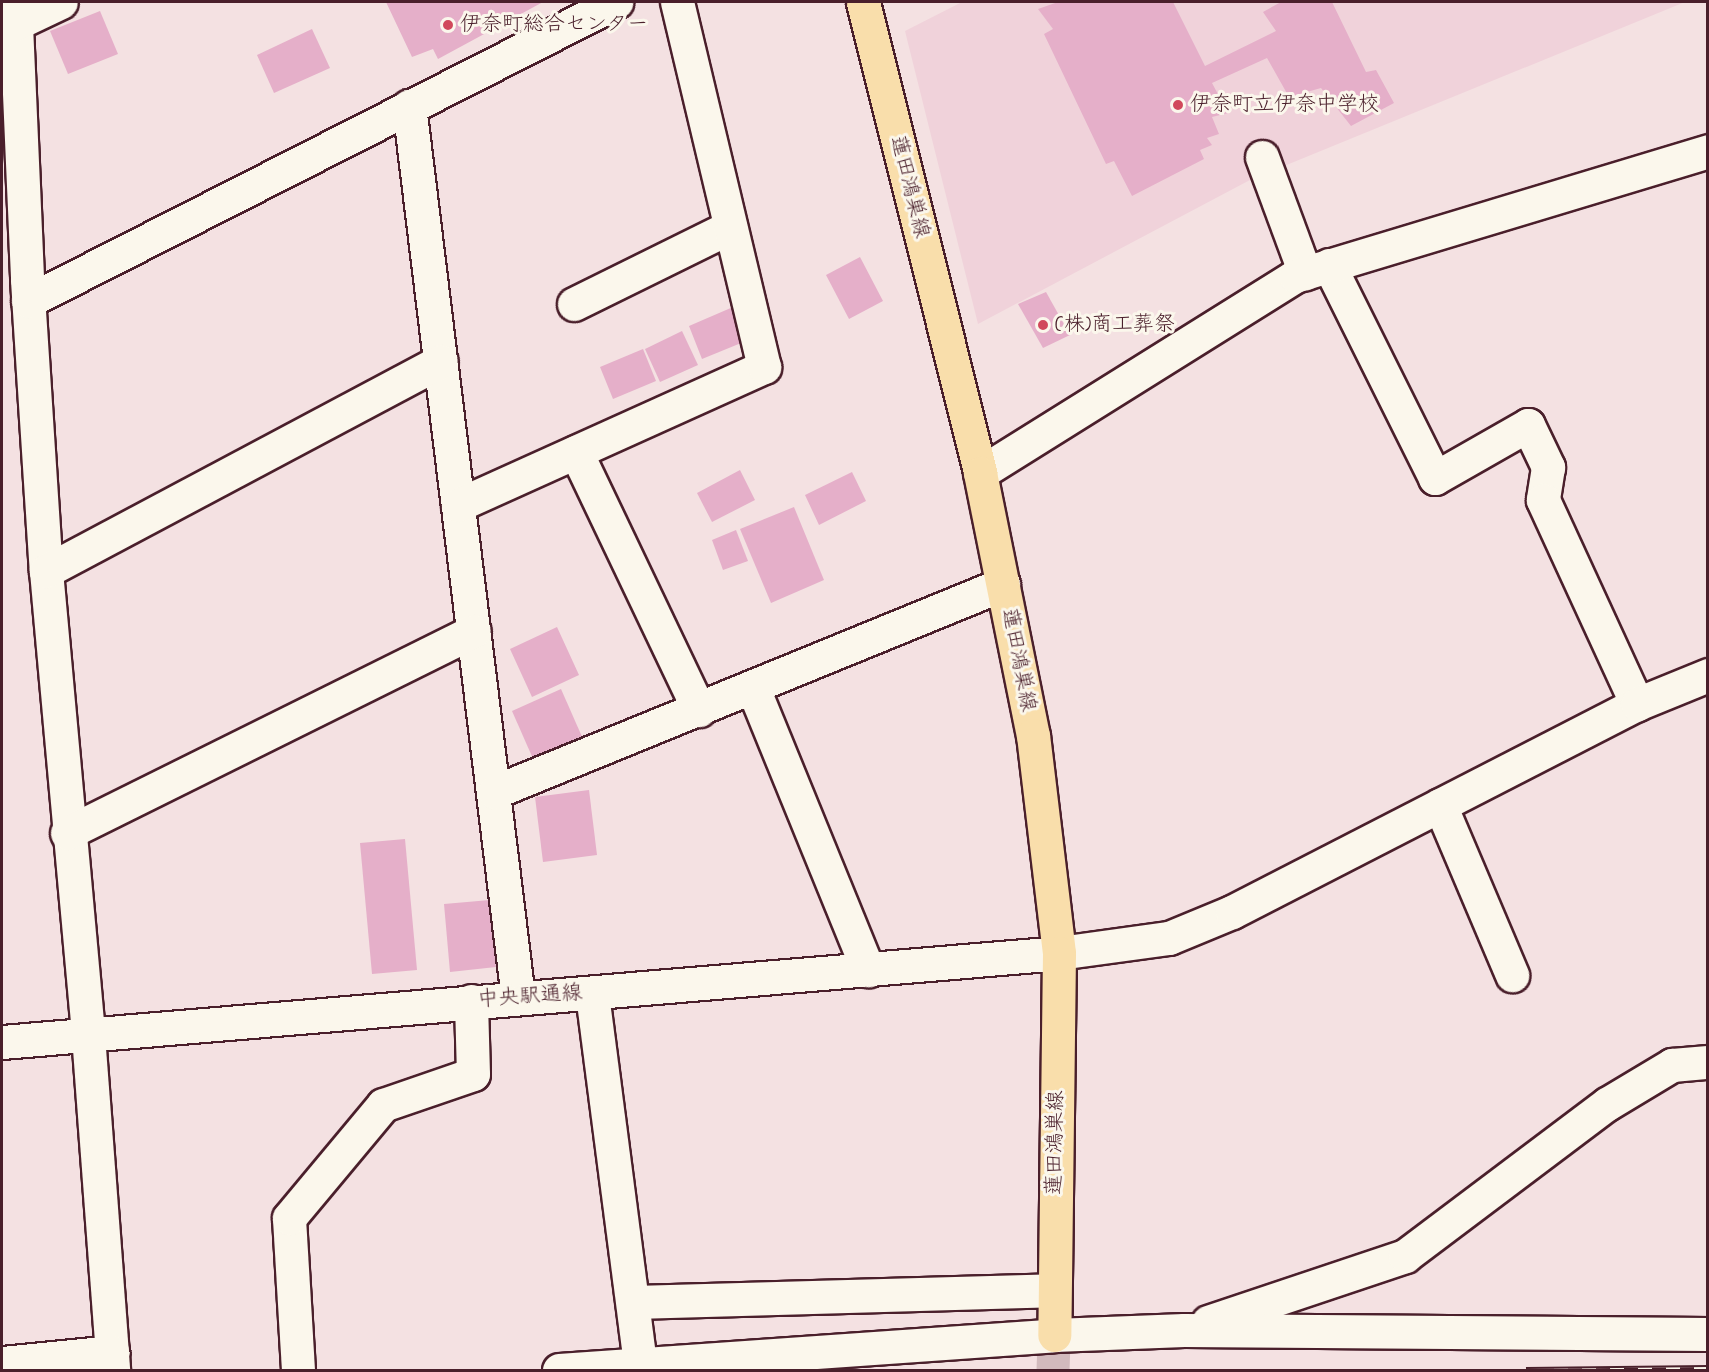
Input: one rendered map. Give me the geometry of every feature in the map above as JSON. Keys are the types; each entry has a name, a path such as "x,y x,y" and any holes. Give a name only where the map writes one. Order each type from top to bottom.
{"main road":[{"name":"蓮田鴻巣線","path":"863,2 980,473 1033,735 1059,953 1054,1335"}],"street":[{"path":"2,1364 112,1361 88,1035 67,833 46,571 19,287 11,18 61,2"},
{"path":"19,287 409,106 616,2"},
{"path":"458,505 764,367 676,2"},
{"path":"409,106 518,997"},
{"path":"980,473 1317,269 1707,151"},
{"path":"1262,157 1317,269 1435,478 1528,425 1548,467 1543,500 1637,704"},
{"path":"574,304 730,227"},
{"path":"46,571 441,361"},
{"path":"576,452 699,710"},
{"path":"494,792 1003,584"},
{"path":"67,833 474,631"},
{"name":"中央駅通線","path":"2,1042 1059,953 1169,938 1232,912 1637,704 1707,675"},
{"path":"753,688 868,969"},
{"path":"1440,805 1512,975"},
{"path":"592,994 634,1302 640,1366"},
{"path":"298,1371 289,1218 383,1105 473,1074 471,1001"},
{"path":"1184,1330 1405,1256 1607,1104 1672,1065 1707,1062"},
{"path":"634,1302 1054,1290"},
{"path":"559,1371 1054,1335 1184,1330 1707,1334"}],"shaded area":[{"name":"伊奈町立伊奈中学校","path":"962,2 1685,2 1250,180 978,324 905,31"}],"building":[{"name":"伊奈町総合センター","path":"386,2 543,2 438,59 433,49 412,57"},
{"path":"1058,2 1173,2 1205,66 1276,31 1263,12 1281,2 1332,2 1366,72 1376,70 1394,103 1351,126 1321,88 1289,97 1267,58 1212,83 1228,113 1212,117 1219,134 1207,138 1212,145 1200,150 1204,159 1132,196 1114,161 1106,164 1044,34 1053,29 1038,9"},
{"path":"100,11 118,54 68,74 50,31"},
{"path":"312,29 330,68 274,93 257,55"},
{"path":"860,257 883,301 849,319 826,275"},
{"path":"1046,292 1070,335 1043,348 1018,304"},
{"path":"733,307 746,341 702,359 689,326"},
{"path":"682,331 698,365 660,382 645,349"},
{"path":"643,349 656,381 613,399 600,367"},
{"path":"740,470 755,500 712,522 697,493"},
{"path":"852,472 866,501 819,525 805,495"},
{"path":"794,507 824,580 771,603 740,529"},
{"path":"736,530 748,561 723,570 712,540"},
{"path":"557,627 579,675 532,697 510,649"},
{"path":"561,689 583,739 534,761 512,711"},
{"path":"589,790 597,855 543,862 535,797"},
{"path":"405,839 417,970 372,974 360,843"},
{"path":"490,900 496,967 450,972 444,904"}],"tunnel":[{"path":"1053,1370 1054,1335"}],"railway":[{"path":"1526,1370 1708,1368"}],"place":[{"name":"伊奈町総合センター","path":"448,25"},
{"name":"伊奈町立伊奈中学校","path":"1178,105"},
{"name":"(株)商工葬祭","path":"1043,325"}]}
